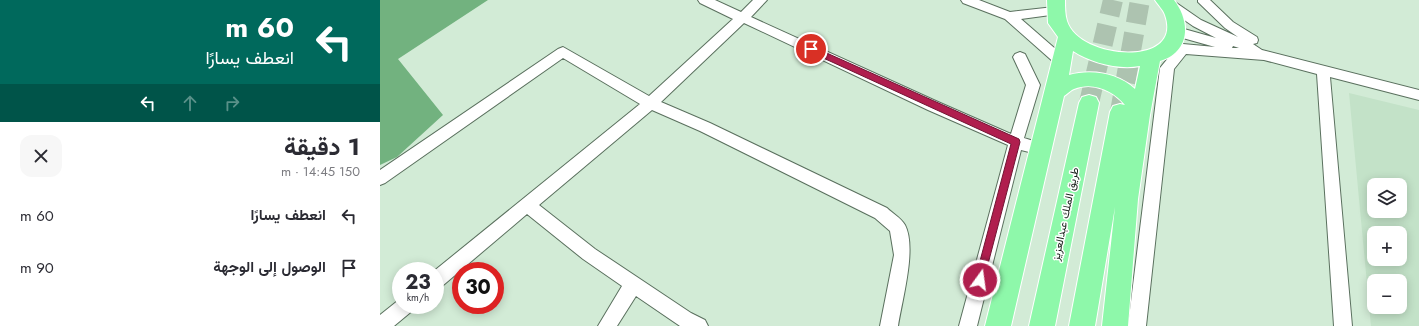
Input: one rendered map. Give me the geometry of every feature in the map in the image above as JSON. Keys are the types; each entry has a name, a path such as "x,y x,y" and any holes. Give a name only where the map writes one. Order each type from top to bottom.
{"highway":[{"path":"1055,6 1057,24 1067,37 1080,48 1097,56 1116,60 1134,61 1151,58 1164,51 1173,42 1177,32 1176,17 1167,1"},
{"path":"998,326 1067,37"},
{"path":"1082,326 1130,114 1151,58"},
{"path":"1055,92 1070,82 1092,79 1108,82 1123,90 1130,97 1127,199 1115,326"},
{"name":"طريق الملك عبدالعزيز","path":"1042,326 1089,103"}],"street":[{"path":"704,0 1016,142 1041,149"},
{"path":"444,274 650,103 761,0"},
{"path":"967,0 1009,16 1062,62"},
{"path":"1204,0 1204,2 1229,26 1286,61"},
{"path":"1167,1 1197,23 1264,55"},
{"path":"1009,16 1055,6"},
{"path":"1177,32 1419,95"},
{"path":"1137,326 1167,68 1183,49 1264,55"},
{"path":"380,178 563,52 650,103 705,127 881,213 898,228 902,254 889,326"},
{"path":"968,326 1016,142 1033,85 1020,57"},
{"path":"1323,70 1343,326"},
{"path":"527,205 589,254 685,319 700,326"},
{"path":"607,326 633,284"},
{"path":"380,326 395,314"}],"shaded area":[{"path":"1349,93 1419,110 1419,326 1371,326 1370,314 1407,314 1407,274 1367,274 1367,284"}],"green space":[{"path":"380,0 488,0 398,59 443,115 397,157 380,165"}],"tunnel":[{"path":"1089,103 1113,0"},
{"path":"1120,112 1140,0"}],"route":[{"path":"811,49 933,106 1016,142 980,280"}]}
